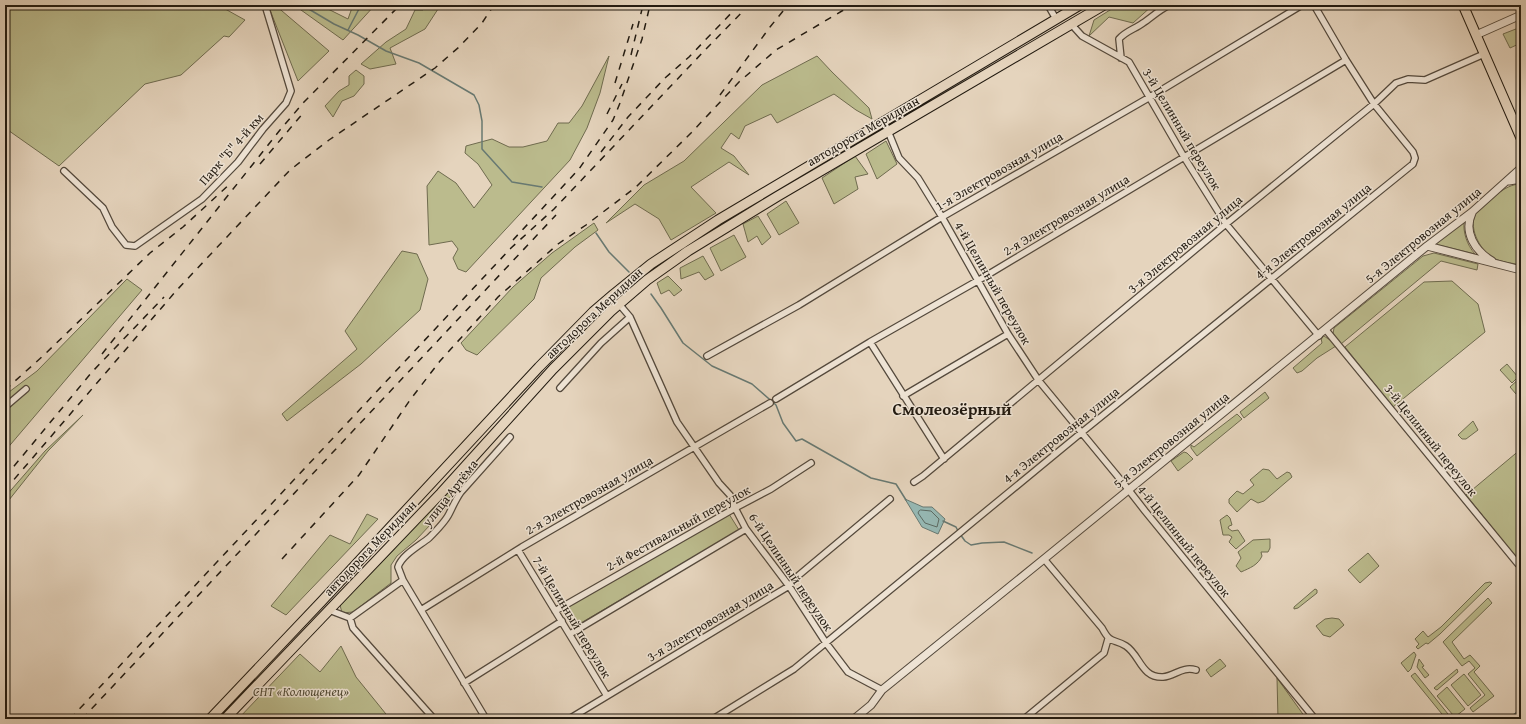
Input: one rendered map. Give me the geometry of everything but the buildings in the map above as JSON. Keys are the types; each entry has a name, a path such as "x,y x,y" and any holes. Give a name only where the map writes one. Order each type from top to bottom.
{"main road":[{"name":"автодорога Меридиан","path":"210,719 321,602 539,367 593,312 611,296 650,264 718,220 1080,5"},
{"name":"автодорога Меридиан","path":"225,719 441,493 553,369 619,304 647,280 688,251 813,175 1104,5"},
{"path":"1463,5 1521,138"},
{"path":"611,296 619,304"},
{"path":"321,602 329,610"}],"street":[{"name":"Парк \"Б\" 4-й км","path":"64,171 103,208 112,227 126,245 135,246 202,199 238,162 286,102 291,91 265,5"},
{"path":"1048,5 1056,19"},
{"path":"1121,58 1120,40 1124,33 1142,25 1164,7 1170,5"},
{"name":"1-я Электровозная улица","path":"708,356 800,305 942,217 1150,97 1302,5"},
{"path":"1314,5 1374,104"},
{"path":"1476,35 1521,15"},
{"name":"3-й Целинный переулок","path":"1072,24 1082,36 1129,62 1226,224 1270,279 1319,336"},
{"name":"3-я Электровозная улица","path":"914,482 1039,381 1226,224 1374,104 1396,83 1408,79 1425,80 1484,54"},
{"name":"2-я Электровозная улица","path":"776,399 870,342 979,280 1346,60"},
{"name":"4-я Электровозная улица","path":"713,719 794,668 826,643 1081,433 1413,164 1415,158 1413,152 1374,104"},
{"name":"4-й Целинный переулок","path":"888,131 899,158 918,178 979,280 1008,334 1039,381 1315,719"},
{"name":"5-я Электровозная улица","path":"854,719 871,705 882,690 1428,246 1472,212 1521,168"},
{"path":"1506,181 1521,179"},
{"path":"1472,212 1469,228 1473,242 1482,254 1497,264"},
{"path":"1428,246 1521,270"},
{"name":"6-й Целинный переулок","path":"619,304 630,317 677,422 695,446 719,483 730,494 735,508 746,529 789,586 826,643 848,672 882,690"},
{"path":"560,388 601,343 630,317"},
{"name":"3-й Целинный переулок","path":"1326,330 1518,564"},
{"path":"903,396 1008,334"},
{"path":"870,342 944,459"},
{"path":"5,407 26,389"},
{"name":"2-я Электровозная улица","path":"421,610 518,550 770,403"},
{"name":"улица Артёма","path":"403,580 398,567 403,557 408,555 430,537 448,516 461,492 510,437"},
{"name":"2-й Фестивальный переулок","path":"555,611 771,489 811,463"},
{"name":"3-я Электровозная улица","path":"569,719 789,586 798,575 890,500"},
{"path":"570,634 746,529"},
{"name":"7-й Целинный переулок","path":"518,550 607,696"},
{"path":"1044,559 1102,628 1108,638 1126,646 1132,652 1142,668 1154,676 1163,677 1183,669 1196,670"},
{"path":"350,618 403,580 486,719"},
{"path":"329,610 350,618"},
{"path":"350,618 353,628 434,719"},
{"path":"464,683 562,621"},
{"path":"1024,719 1104,653 1108,638"}],"green space":[{"path":"5,5 218,5 245,20 229,37 224,36 181,75 145,84 59,166 5,128"},
{"path":"268,5 275,5 329,51 298,81"},
{"path":"294,5 320,5 348,19 353,5 375,5 343,40"},
{"path":"426,5 440,6 425,29 390,48 396,64 370,69 361,64 386,42 406,29 415,10 423,10"},
{"path":"1118,5 1153,5 1133,23 1109,17 1089,36 1094,20"},
{"path":"1521,27 1521,43 1510,48 1503,34"},
{"path":"609,56 600,93 587,128 570,160 466,272 458,269 453,258 458,249 452,241 429,245 427,186 438,171 456,183 474,208 492,185 478,164 465,153 466,146 492,139 509,147 523,147 547,141 558,123 569,123 582,106"},
{"path":"817,56 869,108 872,119 856,110 834,94 777,123 771,114 745,126 739,139 731,133 721,148 734,156 749,175 729,162 691,187 716,213 671,240 659,219 635,204 606,223 644,185 684,161 762,85"},
{"path":"356,70 364,76 364,84 354,96 342,101 333,117 325,106 339,91 349,85 349,76"},
{"path":"886,141 897,164 877,179 866,154"},
{"path":"855,156 868,174 855,177 858,189 834,204 822,178"},
{"path":"1521,184 1521,265 1493,258 1488,254 1483,249 1476,237 1473,223 1477,211 1492,198 1509,187"},
{"path":"786,201 799,223 779,235 767,214"},
{"path":"758,216 771,237 762,245 757,236 748,242 743,224"},
{"path":"1464,221 1466,239 1475,254 1436,244"},
{"path":"594,223 598,230 575,247 541,278 534,299 477,355 466,350 461,343 513,287 552,253"},
{"path":"734,235 746,257 721,271 710,248"},
{"path":"402,251 417,254 428,279 420,310 361,364 287,421 282,414 357,349 345,331"},
{"path":"1434,253 1478,264 1477,270 1441,261 1341,344 1333,334 1334,328 1423,256"},
{"path":"703,256 714,275 705,280 699,272 681,279 680,268"},
{"path":"668,276 682,290 674,296 669,290 661,294 657,283"},
{"path":"127,279 142,290 5,451 5,395 37,371"},
{"path":"1452,281 1478,304 1485,332 1393,407 1345,347 1424,282"},
{"path":"1324,336 1336,346 1317,358 1302,371 1297,373 1293,368 1322,343 1321,338"},
{"path":"1507,364 1518,377 1512,383 1500,370"},
{"path":"1521,377 1521,390 1516,394 1510,387"},
{"path":"1265,392 1269,398 1244,418 1240,412"},
{"path":"1237,414 1242,419 1197,456 1191,448 1191,445 1194,447"},
{"path":"83,415 48,451 5,505 5,497 45,451"},
{"path":"1473,421 1478,430 1466,439 1462,439 1458,435"},
{"path":"1521,449 1521,572 1519,570 1516,557 1466,495"},
{"path":"1184,452 1193,459 1178,471 1171,461"},
{"path":"470,467 475,470 450,497 445,509 416,540 397,556 391,565 391,583 353,612 342,613 340,605 386,558"},
{"path":"1263,469 1269,470 1277,479 1287,472 1290,473 1292,477 1264,501 1258,503 1251,499 1237,512 1229,503 1229,499 1237,491 1243,494 1254,485 1250,480"},
{"path":"367,514 378,519 286,615 271,606 330,535 350,544"},
{"path":"729,514 739,530 574,627 563,610"},
{"path":"1227,515 1230,518 1232,525 1228,528 1232,531 1238,530 1245,541 1236,549 1229,542 1232,537 1229,535 1223,535 1220,520"},
{"path":"1270,539 1270,548 1268,552 1261,552 1262,556 1258,562 1241,572 1236,566 1241,558 1238,552 1253,540"},
{"path":"1368,553 1379,566 1360,583 1348,570"},
{"path":"1485,583 1492,583 1440,634 1428,644 1426,643 1418,649 1416,647 1419,644 1415,639 1423,631 1428,637 1441,627"},
{"path":"1315,589 1317,590 1317,593 1298,608 1294,609 1294,607"},
{"path":"1488,598 1492,603 1452,642 1464,659 1470,655 1480,666 1474,672 1494,696 1473,712 1470,708 1485,695 1468,674 1475,668 1469,661 1462,666 1443,642"},
{"path":"1325,619 1339,619 1344,625 1330,637 1323,635 1316,626"},
{"name":"СНТ «Колющенец»","path":"341,646 356,677 390,719 238,719 300,654 320,672"},
{"path":"1414,652 1416,655 1411,669 1408,672 1401,663"},
{"path":"1220,659 1226,666 1211,677 1206,670"},
{"path":"1419,659 1424,666 1422,667 1429,675 1425,678 1417,667"},
{"path":"1457,669 1458,672 1437,690 1434,688"},
{"path":"1415,673 1452,719 1446,719 1411,676"},
{"path":"1464,674 1481,695 1468,706 1451,685"},
{"path":"1277,678 1305,717 1302,719 1278,719"},
{"path":"1447,687 1465,709 1456,716 1453,715 1437,696"}],"water":[{"path":"905,499 923,507 932,507 945,519 938,534 922,527"},
{"path":"1521,709 1521,719 1507,719"}],"waterway":[{"path":"302,5 334,24 358,35 386,51 419,63 474,95 479,105 482,121 482,149 512,182 542,187"},
{"path":"348,30 361,5"},
{"path":"596,233 609,252 629,272"},
{"path":"651,294 683,343 712,366 752,384 776,405 783,423 796,441 802,439 871,478 896,484 906,500"},
{"path":"943,521 956,527 958,531"},
{"path":"960,534 965,541 971,545 1004,542 1032,553"}],"railway":[{"path":"102,354 280,130 304,102 400,5"},
{"path":"5,490 176,291 290,170 329,140 435,68 459,47 482,23 494,5"},
{"path":"631,55 643,5"},
{"path":"513,240 579,169 613,120 642,39 650,5"},
{"path":"601,152 628,117 739,5"},
{"path":"70,719 511,248 554,209 749,5"},
{"path":"720,95 788,5"},
{"path":"282,559 359,475 410,400 440,361 498,297 558,244 636,187 691,133 739,82 776,50 852,5"},
{"path":"615,83 633,24"},
{"path":"607,114 622,84"},
{"path":"260,164 304,112"},
{"path":"5,390 44,355 150,253 183,227 232,182"},
{"path":"82,719 556,215"},
{"path":"5,477 92,372 164,297"}],"district":[{"name":"Смолеозёрный","path":"952,408"}]}
